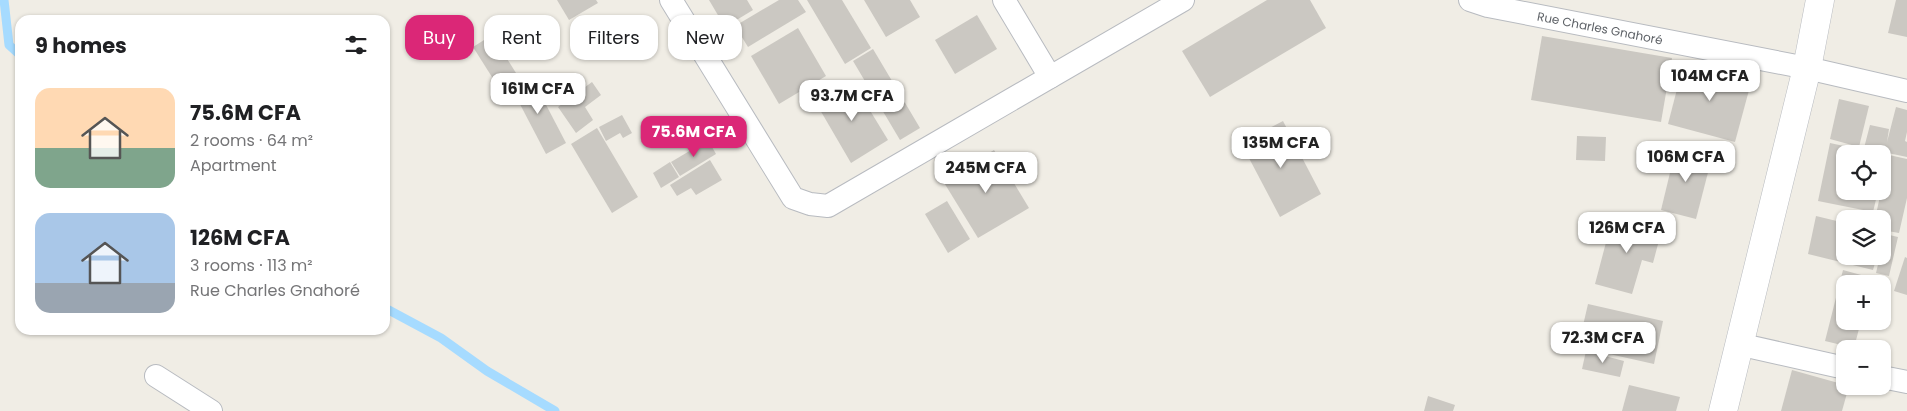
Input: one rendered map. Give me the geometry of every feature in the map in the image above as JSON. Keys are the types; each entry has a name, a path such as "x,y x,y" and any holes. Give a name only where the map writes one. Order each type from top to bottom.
{"street":[{"path":"671,0 793,198 810,204 828,206 1183,0"},
{"path":"1004,0 1050,77"},
{"name":"Rue Charles Gnahoré","path":"1470,0 1488,6 1806,68 1907,91"},
{"path":"1723,411 1806,68 1820,0"},
{"path":"1738,344 1836,366"},
{"path":"156,376 211,411"},
{"path":"1891,378 1907,382"}],"building":[{"path":"557,0 596,0 598,3 578,15 570,15 569,20"},
{"path":"709,0 747,0 753,10 742,17 742,15 718,15"},
{"path":"779,0 798,0 806,12 748,47 742,37 742,22"},
{"path":"807,0 842,0 871,48 845,64"},
{"path":"864,0 910,0 920,17 886,37"},
{"path":"1267,0 1310,0 1326,28 1210,97 1182,51"},
{"path":"1896,0 1907,0 1907,37 1888,33"},
{"path":"977,15 997,49 955,74 935,40"},
{"path":"798,28 826,76 779,104 751,56"},
{"path":"1542,36 1672,58 1661,122 1531,100"},
{"path":"484,40 484,60 508,60 516,73 497,85 474,46"},
{"path":"873,49 920,128 900,140 853,61"},
{"path":"1684,62 1752,79 1735,142 1668,124"},
{"path":"531,76 566,143 546,154 511,87"},
{"path":"852,81 888,140 851,163 816,103"},
{"path":"592,82 601,95 585,107 593,120 576,133 558,107"},
{"path":"1839,99 1869,106 1859,145 1852,145 1830,139"},
{"path":"1896,107 1907,110 1905,141 1907,142 1907,157 1891,154 1891,145 1865,145 1870,125 1889,129 1887,142"},
{"path":"622,115 632,133 623,138 620,133 606,141 599,127"},
{"path":"1283,121 1321,194 1280,217 1241,143"},
{"path":"597,128 638,197 612,213 571,144"},
{"path":"1577,136 1606,137 1605,161 1576,160"},
{"path":"708,140 716,154 680,176 671,162"},
{"path":"1830,143 1839,145 1836,145 1836,200 1876,200 1873,210 1863,210 1818,201"},
{"path":"1676,148 1712,157 1696,219 1661,210"},
{"path":"994,150 1029,208 978,238 943,181"},
{"path":"1891,155 1907,159 1907,198 1899,233 1891,232 1891,210 1877,210 1879,200 1891,200"},
{"path":"710,160 722,180 696,195 691,188 677,196 670,185"},
{"path":"670,162 679,177 661,188 653,173"},
{"path":"947,201 970,239 948,253 925,214"},
{"path":"1613,216 1662,229 1653,263 1642,260 1632,294 1595,284"},
{"path":"1816,216 1836,221 1836,261 1808,254"},
{"path":"1891,235 1898,237 1889,275 1876,273 1878,265 1891,265"},
{"path":"1905,257 1907,258 1907,295 1894,291"},
{"path":"1853,265 1874,265 1873,270"},
{"path":"1843,270 1861,275 1842,275"},
{"path":"1836,298 1836,330 1859,330 1856,340 1836,340 1836,344 1825,341"},
{"path":"1588,304 1663,321 1654,364 1578,347"},
{"path":"1586,351 1624,361 1620,377 1582,369"},
{"path":"1792,370 1836,382 1836,395 1846,395 1842,411 1781,411"},
{"path":"1629,385 1680,397 1676,411 1622,411"},
{"path":"1428,396 1455,405 1453,411 1424,411"}],"waterway":[{"path":"4,0 9,45 15,50"},
{"path":"390,311 441,338 487,371 555,411"}]}
